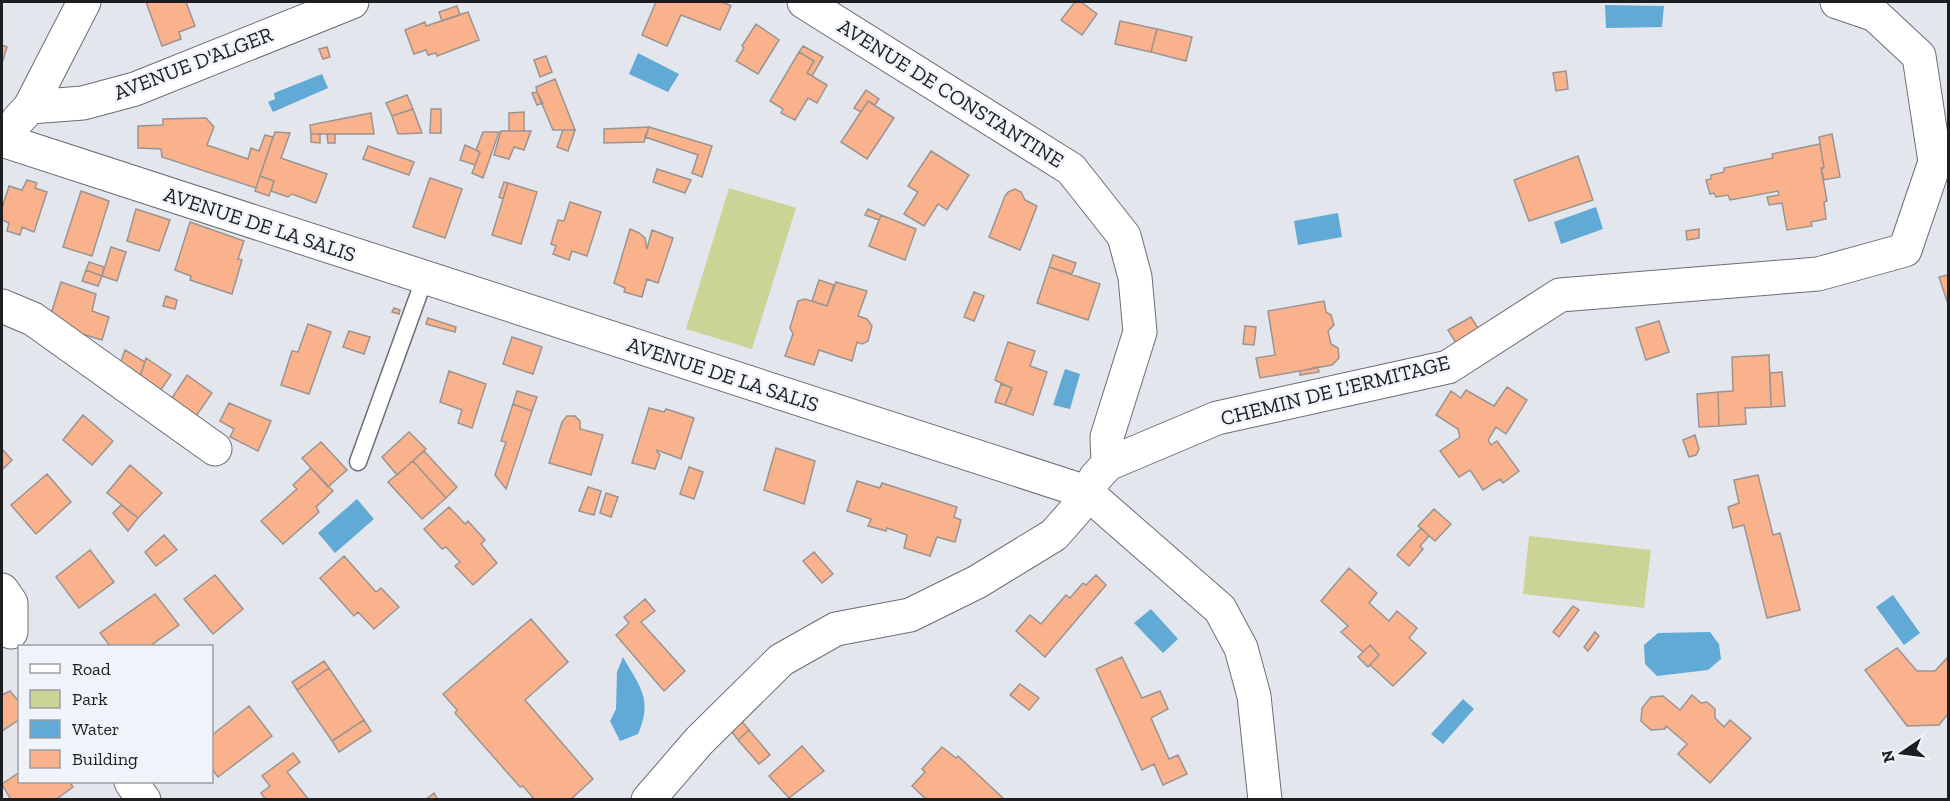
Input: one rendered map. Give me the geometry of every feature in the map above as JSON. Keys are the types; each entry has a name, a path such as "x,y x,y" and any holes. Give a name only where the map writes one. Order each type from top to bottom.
{"street":[{"path":"2,135 30,107 84,2"},
{"name":"AVENUE D'ALGER","path":"30,107 83,103 135,89 352,2"},
{"name":"AVENUE DE CONSTANTINE","path":"804,2 1071,169 1124,236 1135,277 1140,332 1107,437 1108,464"},
{"name":"CHEMIN DE L'ERMITAGE","path":"648,800 699,741 781,660 836,629 910,615 977,582 1054,535 1076,510 1096,477 1108,464 1216,418 1448,367 1560,295 1818,274 1905,250 1935,162 1919,56 1875,15 1837,2"},
{"name":"AVENUE DE LA SALIS","path":"2,140 1086,492 1220,609 1240,648 1254,696 1265,800"},
{"path":"2,306 33,319 215,449"},
{"path":"2,590 11,603 13,638"},
{"path":"132,783 144,800"}],"lane":[{"path":"358,462 425,277"}],"green space":[{"path":"729,188 796,208 752,349 686,329"},
{"path":"1529,536 1651,550 1644,608 1523,594"}],"water":[{"path":"1605,5 1664,6 1662,27 1606,28"},
{"path":"638,53 679,74 668,92 629,74"},
{"path":"322,74 328,88 273,112 268,102 275,99 274,93"},
{"path":"1596,207 1603,229 1561,244 1554,222"},
{"path":"1338,213 1342,237 1298,245 1294,221"},
{"path":"1065,369 1080,374 1070,409 1053,405"},
{"path":"357,499 374,519 335,553 318,533"},
{"path":"1893,595 1920,633 1904,645 1876,607"},
{"path":"1151,609 1178,639 1163,653 1134,623"},
{"path":"1710,632 1719,644 1721,659 1708,670 1657,676 1645,664 1644,645 1658,633"},
{"path":"623,657 639,685 644,711 638,734 620,741 610,721 616,709 617,672"},
{"path":"1463,699 1474,709 1443,744 1431,734"}],"building":[{"path":"146,2 186,2 195,26 179,32 181,39 162,46"},
{"path":"656,2 722,2 731,6 720,30 681,15 667,46 642,35"},
{"path":"1075,2 1081,2 1097,14 1082,35 1061,20"},
{"path":"457,6 460,15 442,21 439,12"},
{"path":"468,12 479,40 437,56 436,53 428,55 426,50 414,54 405,30 425,22 426,26"},
{"path":"1120,21 1157,29 1151,52 1115,44"},
{"path":"756,24 779,40 758,74 736,61 744,48 742,46"},
{"path":"1157,29 1192,37 1186,61 1151,52"},
{"path":"2,45 7,47 2,63"},
{"path":"803,46 823,57 812,76 807,73 814,61 799,52"},
{"path":"327,47 330,57 323,59 319,49"},
{"path":"799,52 814,61 807,73 827,85 817,103 808,98 795,120 781,113 783,109 770,101"},
{"path":"546,56 552,72 540,77 534,60"},
{"path":"1566,71 1568,89 1556,91 1553,73"},
{"path":"555,79 575,130 553,130 537,92 536,87"},
{"path":"866,90 879,99 875,105 868,101 861,112 854,108"},
{"path":"537,92 543,103 537,105 532,93"},
{"path":"407,95 413,109 392,116 386,103"},
{"path":"868,101 894,118 867,159 841,142"},
{"path":"413,109 422,133 398,134 392,116"},
{"path":"431,109 441,109 441,133 430,133"},
{"path":"524,112 524,131 509,131 509,113"},
{"path":"371,113 374,134 311,134 310,125"},
{"path":"206,118 214,127 207,145 248,159 251,148 259,151 265,135 273,137 256,188 162,157 161,149 138,148 138,126 163,125 163,119"},
{"path":"649,127 644,142 604,143 604,129"},
{"path":"649,127 712,146 702,177 692,173 698,155 645,137"},
{"path":"563,130 575,130 568,151 557,147"},
{"path":"501,131 531,131 524,150 514,147 509,159 494,155"},
{"path":"275,132 290,133 281,158 327,174 316,203 292,194 288,197 271,191 274,181 260,176"},
{"path":"483,132 499,132 483,178 472,173 480,152 476,150"},
{"path":"311,134 320,134 320,143 311,142"},
{"path":"327,134 335,134 335,143 328,143"},
{"path":"1832,134 1840,177 1824,180 1819,137"},
{"path":"1820,144 1824,168 1821,168 1827,201 1824,202 1826,219 1811,222 1812,226 1787,230 1782,203 1769,205 1767,197 1779,195 1778,191 1730,200 1728,195 1716,197 1714,193 1710,194 1706,180 1711,179 1711,175 1724,172 1724,168 1773,158 1772,154"},
{"path":"465,145 480,152 475,165 460,160"},
{"path":"368,146 414,162 409,175 363,159"},
{"path":"931,151 969,175 947,210 938,204 924,226 904,214 918,192 908,186"},
{"path":"1578,156 1593,200 1529,221 1514,180"},
{"path":"657,169 691,180 685,193 653,182"},
{"path":"260,176 274,181 269,196 255,191"},
{"path":"430,178 462,189 445,238 413,227"},
{"path":"27,180 37,183 35,188 47,192 34,232 22,227 20,235 7,231 9,223 2,220 2,208 9,186 22,190"},
{"path":"504,182 508,183 503,199 499,197"},
{"path":"508,183 537,192 521,244 492,235"},
{"path":"1015,189 1021,192 1025,200 1037,206 1020,250 989,237 1005,196"},
{"path":"81,191 109,201 92,256 63,247"},
{"path":"570,202 601,212 587,256 572,251 569,260 553,254 556,246 551,244 558,220 564,221"},
{"path":"136,209 170,220 159,251 127,241"},
{"path":"868,209 881,215 879,220 865,215"},
{"path":"881,215 916,229 905,260 869,246"},
{"path":"190,222 244,241 238,259 242,260 232,294 190,280 191,276 175,270"},
{"path":"630,229 645,238 647,249 652,230 673,238 658,283 647,279 642,297 624,292 625,288 614,283"},
{"path":"1699,229 1699,238 1687,240 1686,231"},
{"path":"111,247 126,252 117,281 102,276"},
{"path":"1053,255 1076,263 1072,274 1049,267"},
{"path":"89,262 104,267 102,276 86,270"},
{"path":"1049,267 1100,284 1088,320 1037,303"},
{"path":"86,270 102,276 98,286 82,281"},
{"path":"1948,275 1948,304 1939,277"},
{"path":"819,280 834,285 827,306 812,301"},
{"path":"61,282 96,294 92,311 109,317 102,340 85,335 84,340 50,317"},
{"path":"836,282 867,291 858,316 867,319 872,326 868,341 862,344 857,342 852,361 819,350 814,365 785,356 793,334 790,328 798,301 805,299 827,306"},
{"path":"974,292 984,296 974,321 964,317"},
{"path":"166,296 177,300 175,309 163,306"},
{"path":"1324,301 1326,312 1331,315 1334,325 1328,331 1331,344 1338,348 1339,358 1332,365 1260,378 1256,358 1275,355 1268,311"},
{"path":"394,308 400,310 399,314 392,312"},
{"path":"1471,317 1479,330 1456,343 1448,330"},
{"path":"428,318 456,327 455,332 426,324"},
{"path":"1659,321 1669,352 1646,360 1636,328"},
{"path":"308,324 331,332 309,394 281,385 292,351 298,352"},
{"path":"1245,326 1256,327 1254,345 1243,344"},
{"path":"349,331 370,337 364,354 343,347"},
{"path":"512,337 542,347 533,374 503,364"},
{"path":"1008,342 1035,351 1030,366 1047,372 1033,415 1005,405 1012,388 995,380"},
{"path":"125,350 145,362 140,377 120,364"},
{"path":"1769,355 1771,407 1745,408 1746,424 1719,426 1718,392 1733,391 1732,357"},
{"path":"146,358 171,375 160,391 140,377"},
{"path":"1318,367 1319,372 1300,375 1300,371"},
{"path":"449,371 486,384 472,428 458,423 462,410 440,402"},
{"path":"1782,372 1785,406 1771,407 1770,373"},
{"path":"187,375 212,393 196,416 172,398"},
{"path":"1001,384 1012,388 1005,405 995,402"},
{"path":"1507,387 1527,400 1506,434 1496,427 1488,440 1491,445 1497,441 1519,471 1503,483 1500,479 1483,490 1470,470 1459,477 1440,451 1460,437 1458,429 1436,415 1451,391 1461,398 1466,390 1494,406"},
{"path":"517,391 537,397 532,411 513,404"},
{"path":"1718,392 1719,426 1699,427 1697,394"},
{"path":"229,403 271,421 258,451 230,437 234,429 220,421"},
{"path":"513,404 532,411 506,489 495,475 506,442 501,441"},
{"path":"649,408 664,412 666,409 694,418 681,459 657,450 660,454 655,469 632,463"},
{"path":"83,415 113,441 92,465 63,440"},
{"path":"567,416 575,416 580,421 580,429 603,435 591,475 549,463 562,422"},
{"path":"409,432 426,449 397,475 382,457"},
{"path":"1695,435 1699,449 1696,455 1689,457 1683,440"},
{"path":"321,442 347,470 328,487 302,458"},
{"path":"776,448 815,461 804,504 764,490"},
{"path":"2,449 12,460 2,470"},
{"path":"424,451 457,487 446,498 413,461"},
{"path":"413,461 446,498 422,519 388,482"},
{"path":"130,465 162,493 138,518 107,493"},
{"path":"689,467 703,472 694,499 680,494"},
{"path":"311,468 333,491 316,507 319,512 283,544 261,521 297,489 293,485"},
{"path":"47,474 71,502 36,534 11,505"},
{"path":"1758,475 1773,535 1780,533 1800,610 1767,618 1744,525 1733,528 1728,507 1739,503 1734,480"},
{"path":"857,481 880,488 882,483 957,507 954,517 961,520 955,542 937,537 930,556 904,548 907,535 887,528 886,531 868,526 871,519 847,511"},
{"path":"588,487 601,491 594,515 579,511"},
{"path":"606,493 618,497 611,517 600,513"},
{"path":"121,505 138,518 128,531 113,513"},
{"path":"449,507 465,524 468,521 485,540 481,544 497,563 473,585 455,566 460,562 446,547 442,549 424,529"},
{"path":"1434,509 1451,524 1435,541 1418,526"},
{"path":"1421,528 1429,536 1420,546 1423,549 1409,566 1397,555"},
{"path":"164,535 177,550 156,566 145,552"},
{"path":"90,550 114,582 79,608 56,577"},
{"path":"814,552 833,574 822,583 803,561"},
{"path":"344,556 376,592 381,588 399,607 374,629 358,612 354,616 320,578"},
{"path":"1349,568 1377,593 1369,603 1389,621 1397,611 1417,628 1409,638 1426,653 1393,686 1370,665 1379,655 1370,645 1363,652 1341,632 1348,626 1321,601"},
{"path":"215,575 243,609 213,634 184,599"},
{"path":"1096,575 1106,585 1045,657 1016,631 1030,615 1041,624 1066,595 1070,598 1083,583 1086,585"},
{"path":"155,594 179,625 151,645 109,645 100,633"},
{"path":"645,599 655,611 641,622 685,671 664,691 616,635 629,623 624,617"},
{"path":"1573,606 1579,610 1559,637 1553,632"},
{"path":"531,619 568,662 525,700 593,779 570,800 535,800 523,786 520,787 455,713 457,710 443,694"},
{"path":"1595,632 1599,636 1588,651 1584,647"},
{"path":"1370,645 1379,655 1368,667 1358,657"},
{"path":"1897,648 1917,671 1935,671 1948,657 1948,714 1939,725 1907,726 1865,670"},
{"path":"1122,657 1142,698 1160,691 1168,709 1151,718 1169,759 1178,755 1187,774 1163,785 1154,764 1142,770 1096,669"},
{"path":"324,661 329,668 297,690 292,682"},
{"path":"329,668 364,720 332,741 297,690"},
{"path":"1020,684 1039,698 1029,710 1010,695"},
{"path":"10,691 18,701 18,720 2,731 2,695"},
{"path":"1692,695 1701,703 1707,702 1715,709 1715,718 1724,727 1730,720 1751,738 1710,783 1678,754 1687,744 1666,726 1665,729 1651,730 1641,721 1642,708 1651,697 1663,696 1680,710"},
{"path":"249,706 272,736 218,777 213,770 213,734"},
{"path":"739,718 749,730 738,740 729,728"},
{"path":"364,720 371,731 339,752 332,741"},
{"path":"749,730 770,755 759,764 738,740"},
{"path":"802,746 824,771 789,798 769,776"},
{"path":"942,747 956,758 958,756 1005,800 927,800 912,786 925,772 922,769"},
{"path":"293,753 300,762 287,772 309,800 266,800 261,793 270,786 262,776"},
{"path":"18,773 18,783 71,783 73,787 55,800 11,800 2,784"},
{"path":"434,793 438,800 425,800"}]}
